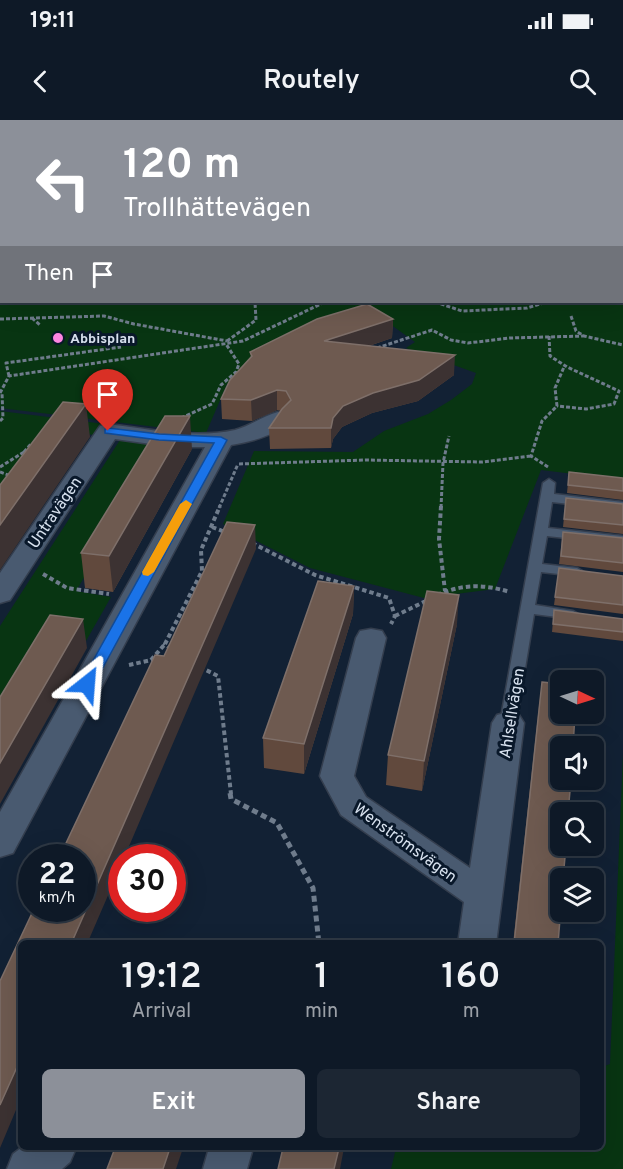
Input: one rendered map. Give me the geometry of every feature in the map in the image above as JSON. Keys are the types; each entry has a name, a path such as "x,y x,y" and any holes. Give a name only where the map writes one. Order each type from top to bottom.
{"street":[{"path":"159,437 221,440 269,426 278,419"},
{"name":"Untravägen","path":"0,594 108,431 159,437"},
{"path":"0,844 221,440"},
{"name":"Wenströmsvägen","path":"371,638 337,776 352,806 484,897"},
{"name":"Ahlsellvägen","path":"478,940 508,723"},
{"path":"29,1169 52,1150"},
{"path":"225,1169 230,1150"}],"lane":[{"path":"548,490 623,506"},
{"name":"Ahlsellvägen","path":"508,723 548,490"},
{"path":"542,531 623,540"},
{"path":"536,567 590,574"},
{"path":"530,604 588,616"}],"path":[{"path":"0,319 104,315 134,324 226,342 256,320 255,303"},
{"path":"9,376 243,341 323,303"},
{"path":"438,303 462,311 527,308 544,303"},
{"path":"571,316 576,331 584,336"},
{"path":"31,318 40,325"},
{"path":"368,352 432,330 451,340 468,343 549,336 584,336 623,345"},
{"path":"531,456 542,421 557,406 586,408 614,404 619,391 603,381 564,367 550,356 549,336"},
{"path":"159,437 170,423 209,406 216,400 221,385 238,367 226,342"},
{"path":"0,366 31,359 121,347"},
{"path":"102,349 108,362"},
{"path":"0,421 3,418 1,393 9,376 6,366"},
{"path":"557,406 555,388 564,367"},
{"path":"446,591 439,539 443,463 449,436"},
{"path":"0,467 24,452 39,438"},
{"path":"24,452 25,464"},
{"path":"239,465 365,460 482,462 531,456 555,471 548,490"},
{"path":"9,483 19,470"},
{"path":"0,472 13,477"},
{"path":"120,667 151,660 165,644 202,571 201,550 212,527 231,535"},
{"path":"251,543 315,575 389,598"},
{"path":"22,560 67,588 134,598"},
{"path":"395,616 454,586 486,585 530,604"},
{"path":"165,644 176,655"},
{"path":"197,665 218,676 231,799 277,823 313,888 319,940"}],"green space":[{"path":"0,303 623,303 623,480 541,470 495,589 424,598 310,568 223,524 254,451 353,452 384,431 428,414 472,384 476,373 406,348 415,342 369,309 267,348 227,384 206,433 0,408"},
{"path":"0,411 105,424 96,435 61,432 0,515"},
{"path":"120,440 164,445 76,591 111,597 86,641 0,718 0,626"},
{"path":"623,753 623,1169 391,1169 396,1150 604,1150 604,1066 610,1064"}],"building":[{"path":"367,304 393,319 324,341 455,355 419,380 373,393 343,406 333,418 331,428 269,428 291,400 286,391 277,390 251,400 221,399 230,380 252,356 250,352 317,319"},
{"path":"63,402 86,404 0,525 0,485"},
{"path":"165,416 190,416 109,556 81,553"},
{"path":"569,472 623,478 623,491 568,485"},
{"path":"566,498 623,504 623,525 564,519"},
{"path":"227,522 255,525 115,844 108,844 108,860 96,887 96,844 66,844 155,655 164,656"},
{"path":"563,532 623,538 623,563 561,556"},
{"path":"559,568 623,576 623,605 555,597"},
{"path":"318,581 354,586 304,744 263,738"},
{"path":"427,591 459,595 424,761 388,755"},
{"path":"554,610 623,619 623,632 553,624"},
{"path":"50,615 83,619 0,763 0,697"},
{"path":"542,682 550,683 550,724 574,724 574,736 550,736 550,790 570,790 569,802 550,802 550,856 565,856 564,868 550,868 550,922 560,922 558,940 514,940"},
{"path":"28,922 81,922 73,940 19,940"},
{"path":"18,943 18,1065 0,1105 0,981"},
{"path":"114,1150 169,1150 163,1169 107,1169"},
{"path":"283,1150 339,1150 334,1169 278,1169"}],"slow traffic":[{"path":"148,572 186,504"}],"place":[{"name":"Abbisplan","path":"58,338"}],"route":[{"path":"87,684 221,440 159,437 108,431"}]}
